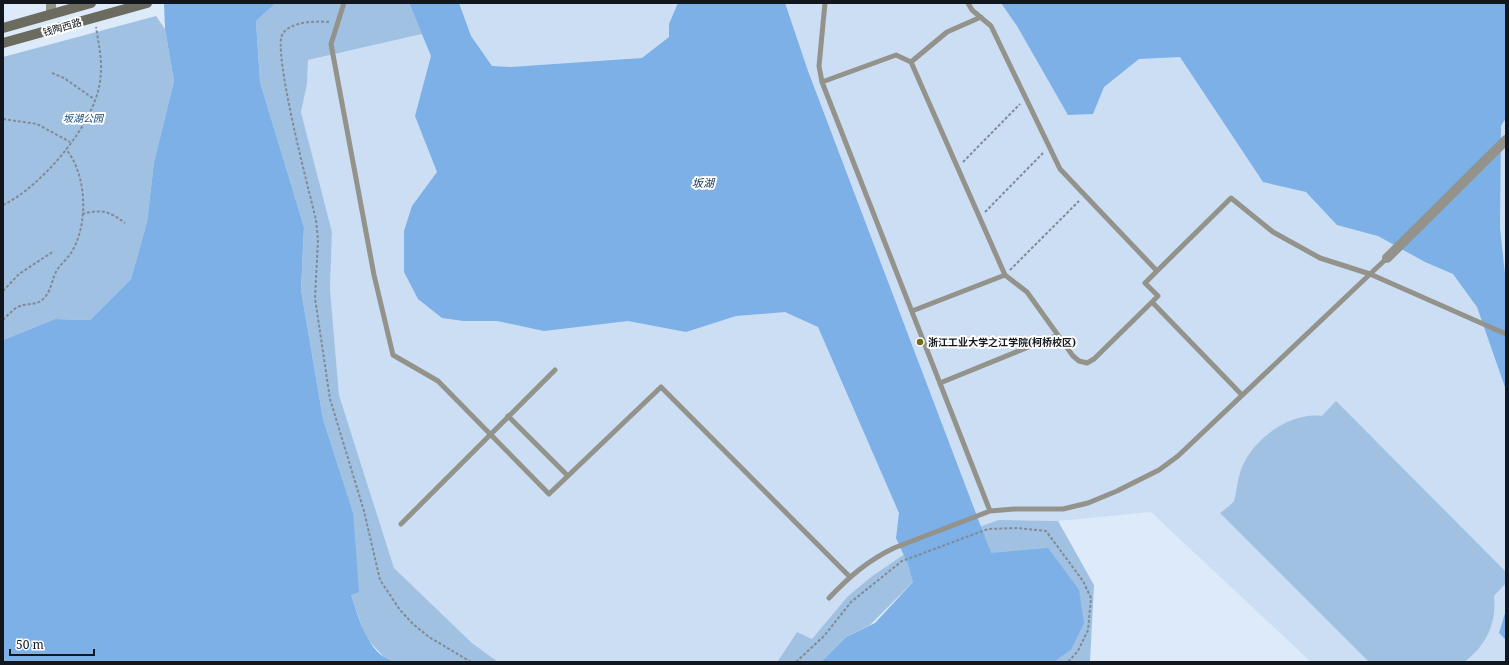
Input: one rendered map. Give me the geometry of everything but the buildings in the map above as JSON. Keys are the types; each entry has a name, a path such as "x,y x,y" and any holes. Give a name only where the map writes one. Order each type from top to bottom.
{"street":[{"path":"51,3 51,14"},
{"name":"钱陶西路","path":"3,28 91,3"},
{"name":"钱陶西路","path":"3,43 148,3"},
{"path":"1387,258 1506,140"}],"lane":[{"path":"344,3 331,44 374,275 393,355 438,381 550,494 661,387 849,576"},
{"path":"825,3 819,66 822,82 990,511"},
{"path":"968,3 991,26 1060,169 1157,271"},
{"path":"911,62 946,32 981,17"},
{"path":"822,82 896,54 911,62 1005,275 1027,292 1073,356 1079,361 1087,363 1094,359 1158,296 1145,283 1231,198 1273,232 1320,258 1370,274 1506,334"},
{"path":"829,598 849,576 880,555 894,548 990,511 1014,509 1063,509 1088,503 1117,491 1159,470 1178,456 1387,258"},
{"path":"912,311 1005,275"},
{"path":"1152,302 1242,395"},
{"path":"940,383 1058,335"},
{"path":"401,524 555,370"},
{"path":"508,416 568,476"}],"path":[{"path":"3,205 37,183 66,149 88,117 100,83 102,58 94,18"},
{"path":"337,22 314,21 294,27 283,33 279,42 288,102 316,220 318,240 315,298 330,399 364,510 376,566 384,589 400,610 429,637 471,662"},
{"path":"52,73 64,78 94,99"},
{"path":"958,167 1026,98"},
{"path":"3,119 37,124 70,142"},
{"path":"980,217 1049,147"},
{"path":"3,320 19,306 37,304 45,298 53,282 56,271 71,253 78,238 82,214 80,179 74,159 66,149"},
{"path":"1005,275 1085,195"},
{"path":"82,214 101,211 113,215 125,223"},
{"path":"3,291 19,274 54,251"},
{"path":"796,662 824,636 851,602 902,561 988,530 1018,528 1046,532 1083,581 1091,598 1088,630 1078,651 1069,662"}],"shaded area":[{"name":"浙江工业大学之江学院(柯桥校区)","path":"409,3 1506,3 1506,662 1311,662 1151,512 1058,521 998,520 903,555 871,577 847,597 812,639 797,632 776,662 498,662 472,643 394,568 339,395 330,289 332,232 301,112 307,84 308,60 422,34"}],"green space":[{"path":"276,3 409,3 422,34 308,60 307,84 301,112 332,232 330,289 339,395 394,568 472,643 498,662 395,662 387,660 366,638 351,595 353,512 323,419 301,290 304,227 260,82 256,21"},
{"name":"坂湖公园","path":"156,16 165,29 174,81 154,162 147,222 131,279 90,320 55,319 3,340 3,57"},
{"path":"1336,401 1506,572 1506,583 1494,596 1494,615 1492,625 1478,649 1464,662 1369,662 1220,513 1234,501 1243,465 1256,445 1276,428 1287,422 1298,418 1322,416"},
{"path":"998,520 1058,521 1094,585 1090,662 1054,662 1071,650 913,582 870,625 846,637 821,662 777,662 797,632 812,639 847,597 871,577 903,555"}],"water":[{"path":"164,3 276,3 256,21 260,82 304,227 301,290 323,419 353,512 359,592 351,595 361,625 371,644 385,658 395,662 3,662 3,340 55,319 90,320 131,279 147,222 154,162 174,81 165,29"},
{"name":"坂湖","path":"409,3 459,3 471,36 492,66 511,67 642,58 669,37 669,24 678,3 785,3 808,71 991,553 1048,548 1079,590 1084,623 1071,650 1054,662 821,662 846,637 875,623 913,582 908,564 896,538 899,513 818,327 785,312 736,316 686,332 628,321 544,331 497,321 464,321 442,318 418,299 404,272 404,231 412,206 437,172 415,116 431,56"},
{"path":"1001,3 1506,3 1506,118 1501,126 1500,228 1506,283 1506,390 1477,307 1453,274 1425,262 1378,236 1337,225 1306,192 1263,182 1180,57 1139,59 1104,87 1093,114 1068,115 1017,26"},
{"path":"1506,610 1506,640 1499,633"}],"place":[{"name":"浙江工业大学之江学院(柯桥校区)","path":"920,342"}]}
